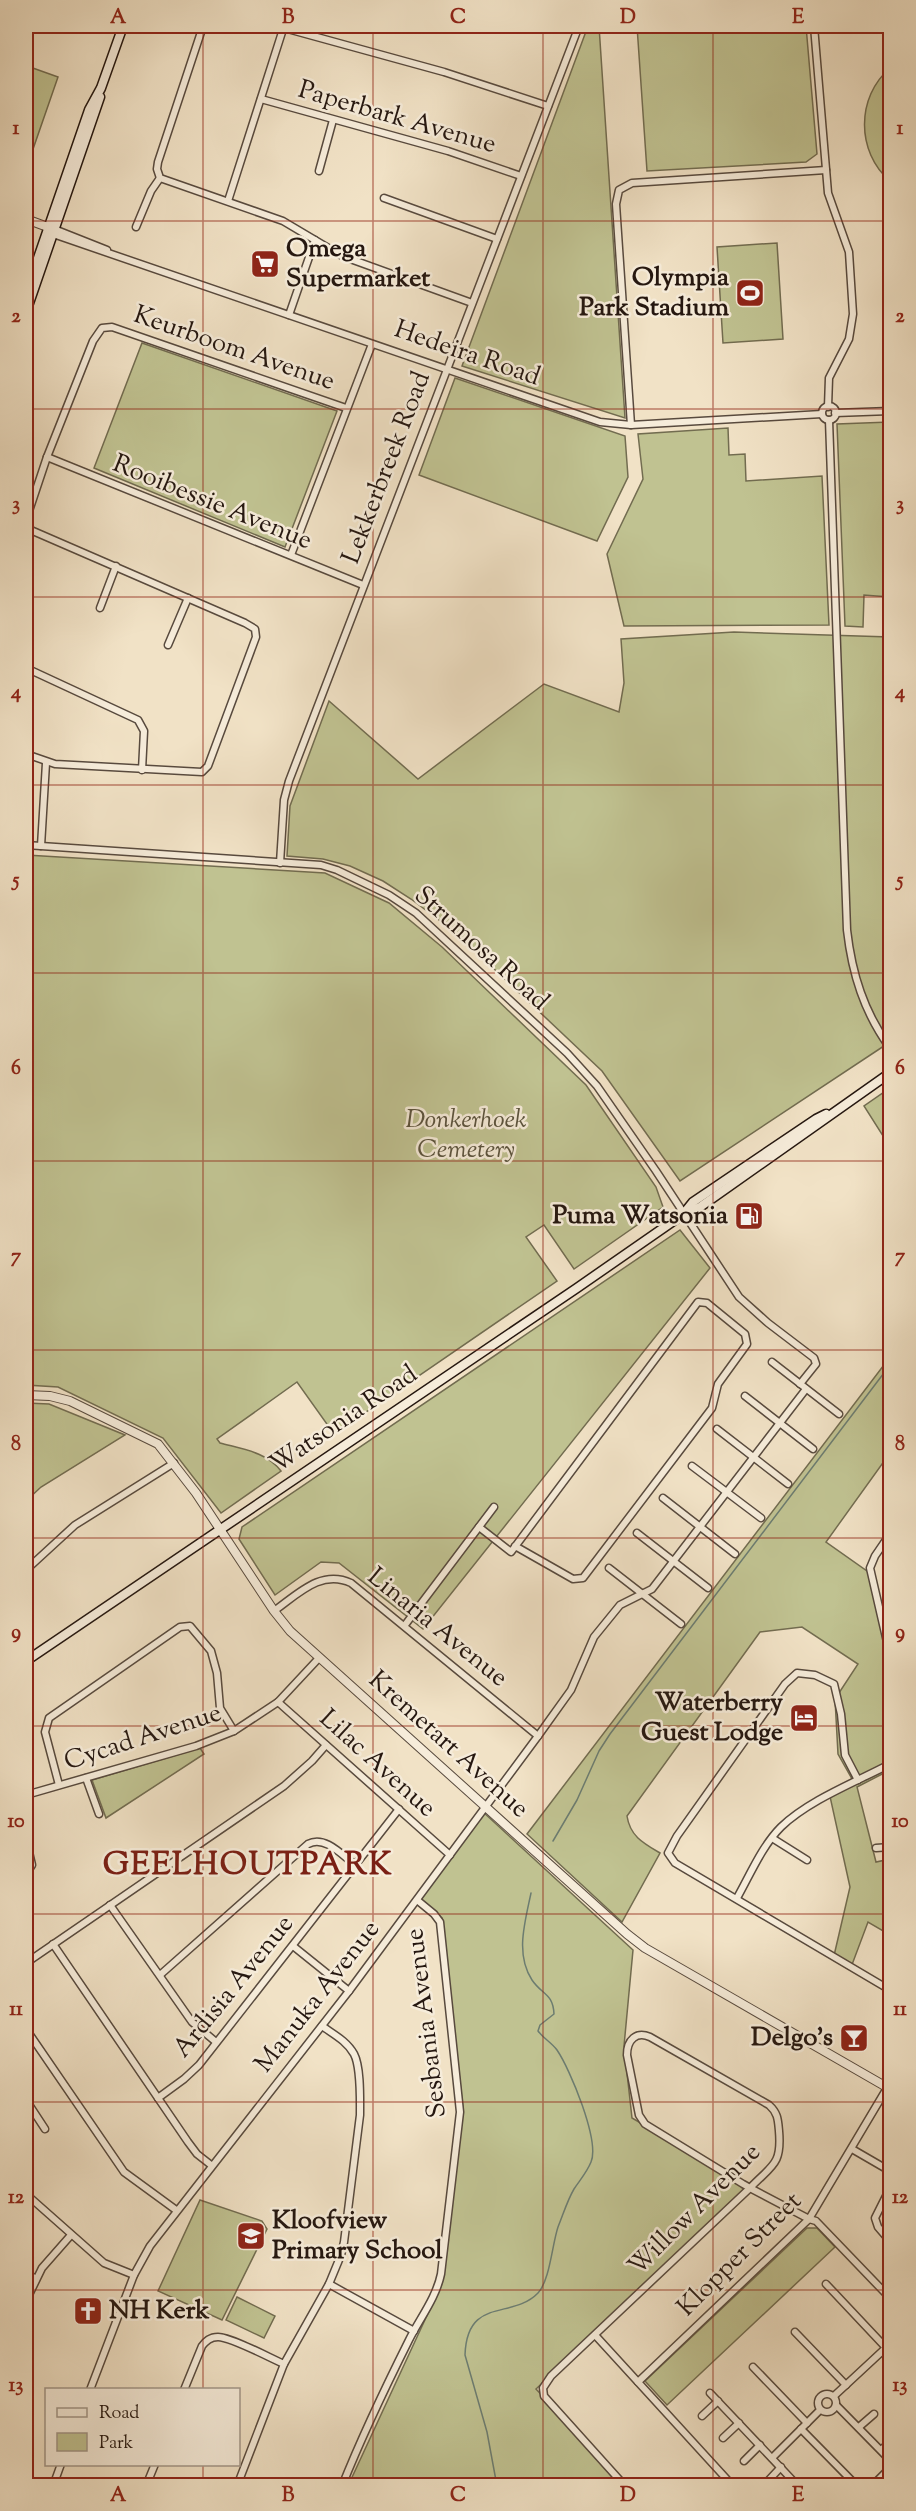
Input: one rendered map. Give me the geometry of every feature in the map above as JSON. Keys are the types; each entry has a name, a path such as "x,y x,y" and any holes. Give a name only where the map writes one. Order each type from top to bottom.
{"main road":[{"path":"26,312 89,110 100,88 123,26"},
{"path":"26,293 50,230"},
{"name":"Watsonia Road","path":"26,1661 219,1528 577,1288 685,1213 701,1196 816,1119 833,1111 891,1073"}],"street":[{"path":"136,227 151,191 160,178 157,166 203,26"},
{"name":"Lekkerbreek Road","path":"280,863 286,790 579,26"},
{"path":"814,26 830,203 851,261 853,314 849,339 829,378 828,406"},
{"path":"228,201 284,27 444,72 548,106"},
{"name":"Paperbark Avenue","path":"261,99 456,153 521,176"},
{"path":"319,171 333,120"},
{"path":"631,425 615,204 619,190 632,183 826,170"},
{"path":"160,178 283,221 342,256 472,303"},
{"path":"384,198 497,239"},
{"name":"Hedeira Road","path":"26,219 110,252 592,420 631,425 822,414"},
{"name":"Hedeira Road","path":"26,225 50,230"},
{"path":"289,315 315,240"},
{"name":"Keurboom Avenue","path":"26,520 47,457 93,341 99,330 105,327 112,327 346,408"},
{"path":"291,555 372,344"},
{"path":"828,406 832,407 835,412"},
{"path":"828,406 824,408 822,414 829,420"},
{"path":"835,412 891,411"},
{"path":"829,420 834,417 835,412"},
{"path":"829,420 849,953 859,992 869,1014 891,1047"},
{"name":"Rooibessie Avenue","path":"47,457 363,585"},
{"path":"26,528 251,626 256,633 256,640 206,769 196,773 142,770 46,762 26,754"},
{"path":"100,608 116,566"},
{"path":"168,645 188,598"},
{"path":"26,668 138,720 144,731 142,770"},
{"path":"41,846 46,762"},
{"name":"Strumosa Road","path":"26,845 321,865 337,870 401,902 429,923 585,1072 685,1213 739,1297 768,1323 814,1358 816,1364 800,1384"},
{"path":"479,1527 511,1552 515,1546 695,1304 701,1301 707,1304 745,1334 747,1344 718,1384 712,1408 583,1578 573,1580 515,1546"},
{"path":"772,1362 839,1414"},
{"name":"Manuka Avenue","path":"91,2388 134,2275 150,2246 349,1991 538,1736 570,1690 594,1637 620,1605 652,1589 806,1389"},
{"name":"Kremetart Avenue","path":"26,1395 61,1398 158,1444 174,1463 274,1611 290,1630 645,1948 890,2087"},
{"path":"745,1396 813,1449"},
{"path":"717,1429 788,1484"},
{"path":"26,1570 75,1524 174,1463"},
{"path":"692,1466 761,1518"},
{"path":"663,1498 735,1554"},
{"path":"405,1625 494,1507"},
{"path":"637,1533 708,1588"},
{"path":"891,1534 870,1568 888,1631 891,1655"},
{"path":"609,1568 681,1624"},
{"name":"Linaria Avenue","path":"274,1611 319,1580 331,1578 351,1583 538,1736"},
{"path":"59,1785 45,1732 49,1718 180,1627 190,1626 211,1651 218,1673 219,1708 234,1731"},
{"name":"Cycad Avenue","path":"26,1795 196,1746 234,1731 278,1702 320,1658"},
{"path":"858,1780 845,1755 841,1714 834,1684 816,1675 797,1673 785,1684 669,1847 670,1858 891,1990"},
{"name":"Lilac Avenue","path":"278,1702 450,1855"},
{"path":"26,1963 284,1786 306,1768 326,1745"},
{"path":"737,1898 772,1838 799,1812 891,1764"},
{"path":"86,1778 99,1814"},
{"name":"Ardisia Avenue","path":"158,2098 192,2073 399,1809"},
{"path":"772,1838 807,1860"},
{"path":"26,1839 32,1865 26,1874"},
{"path":"160,1975 308,1844 318,1840 324,1842 355,1865"},
{"path":"876,1848 891,1846"},
{"name":"Sesbania Avenue","path":"342,2486 378,2402 439,2283 460,2112 440,1922 417,1900"},
{"path":"110,1905 192,2022 216,2042"},
{"path":"53,1944 197,2154 211,2165"},
{"path":"293,1946 349,1991"},
{"path":"237,2486 284,2364 329,2284 344,2242 360,2115 360,2096 354,2054 345,2043 322,2026"},
{"path":"26,2029 124,2172 177,2210"},
{"name":"Willow Avenue","path":"625,2486 544,2396 543,2388 551,2376 750,2188 776,2162 781,2153 778,2118 774,2110 650,2037 640,2034 635,2036 627,2051 642,2121 750,2188"},
{"name":"Klopper Street","path":"638,2382 810,2219 890,2087"},
{"path":"26,2100 45,2129"},
{"path":"852,2149 891,2171"},
{"path":"750,2188 821,2225 891,2298"},
{"path":"891,2188 877,2212 875,2223 891,2241"},
{"path":"26,2194 104,2263 134,2275"},
{"path":"26,2301 35,2278 70,2235"},
{"path":"26,2274 35,2278"},
{"path":"329,2284 414,2331"},
{"path":"826,2284 889,2348 834,2396"},
{"path":"795,2332 846,2385"},
{"path":"595,2335 734,2486"},
{"path":"185,2388 202,2346 206,2341 215,2337 228,2340 284,2364"},
{"path":"753,2367 807,2423"},
{"path":"710,2393 798,2486"},
{"path":"820,2410 818,2402 820,2397 825,2394 834,2396"},
{"path":"834,2396 836,2405 891,2460"},
{"path":"702,2416 718,2401"},
{"path":"820,2410 829,2412 836,2405"},
{"path":"772,2458 820,2410"},
{"path":"859,2427 874,2414"},
{"path":"723,2438 739,2423"},
{"path":"801,2429 857,2486"},
{"path":"881,2450 891,2442"},
{"path":"744,2461 760,2445"},
{"path":"53,2486 60,2466"},
{"path":"147,2486 154,2466"},
{"path":"766,2483 781,2468"},
{"path":"872,2486 891,2468"}],"green space":[{"path":"588,26 599,26 625,418 462,366"},
{"path":"637,26 806,26 817,154 806,162 647,171"},
{"path":"30,67 58,77 32,152 26,150 26,80"},
{"path":"890,68 890,181 879,169 871,155 864,125 871,94 879,80"},
{"name":"Olympia Park Stadium","path":"777,243 783,339 723,343 717,247"},
{"path":"142,343 337,411 285,547 94,468"},
{"path":"455,378 625,436 628,477 597,541 419,475"},
{"path":"890,422 890,597 864,595 863,627 845,626 837,424"},
{"path":"728,428 729,455 745,454 746,481 822,476 829,625 624,626 607,554 643,479 638,434"},
{"path":"734,632 890,637 890,1042 680,1181 602,1071 455,932 383,881 350,866 323,859 287,856 290,806 329,701 418,779 544,684 619,712 624,683 621,639"},
{"name":"Donkerhoek Cemetery","path":"26,855 325,873 389,903 442,947 586,1085 656,1187 663,1207 574,1269 544,1225 526,1237 557,1281 334,1434 297,1382 217,1439 220,1443 245,1449 269,1459 281,1471 221,1513 163,1438 58,1387 26,1385"},
{"path":"890,1088 890,1147 864,1106"},
{"path":"680,1230 710,1268 423,1629 339,1563 321,1562 275,1595 239,1539 242,1527"},
{"path":"890,1357 890,1453 826,1542 874,1576 890,1641 890,1770 857,1787 876,1862 890,1859 890,1935 868,1922 850,1970 833,1960 850,1887 829,1792 852,1779 838,1754 835,1699 858,1664 802,1627 760,1632 627,1816 634,1834 660,1853 622,1922 527,1834"},
{"path":"26,1403 49,1404 125,1435 41,1487 26,1501"},
{"path":"200,1748 204,1754 106,1818 92,1780"},
{"path":"482,1811 633,1950 624,2046 632,2118 751,2187 536,2389 623,2481 621,2485 348,2486 442,2283 463,2109 442,1918 417,1900"},
{"path":"200,2200 262,2221 267,2229 222,2320 158,2291"},
{"path":"807,2228 817,2228 835,2247 667,2405 645,2381"},
{"path":"237,2297 275,2316 264,2338 226,2320"}],"waterway":[{"path":"553,1841 577,1800 599,1751 610,1734 890,1365"},
{"path":"497,2486 487,2432 465,2355 468,2337 474,2324 482,2317 516,2306 538,2293 548,2271 558,2227 572,2194 591,2162 593,2152 588,2122 563,2059 538,2031 540,2025 554,2014 552,2002 532,1980 524,1960 523,1938 531,1893"}],"place":[{"name":"Omega Supermarket","path":"265,264"},
{"name":"Olympia Park Stadium","path":"750,293"},
{"name":"Puma Watsonia","path":"749,1216"},
{"name":"Waterberry Guest Lodge","path":"804,1718"},
{"name":"Delgo's","path":"854,2038"},
{"name":"Kloofview Primary School","path":"251,2236"},
{"name":"NH Kerk","path":"88,2311"}],"district":[{"name":"GEELHOUTPARK","path":"248,1866"}]}
